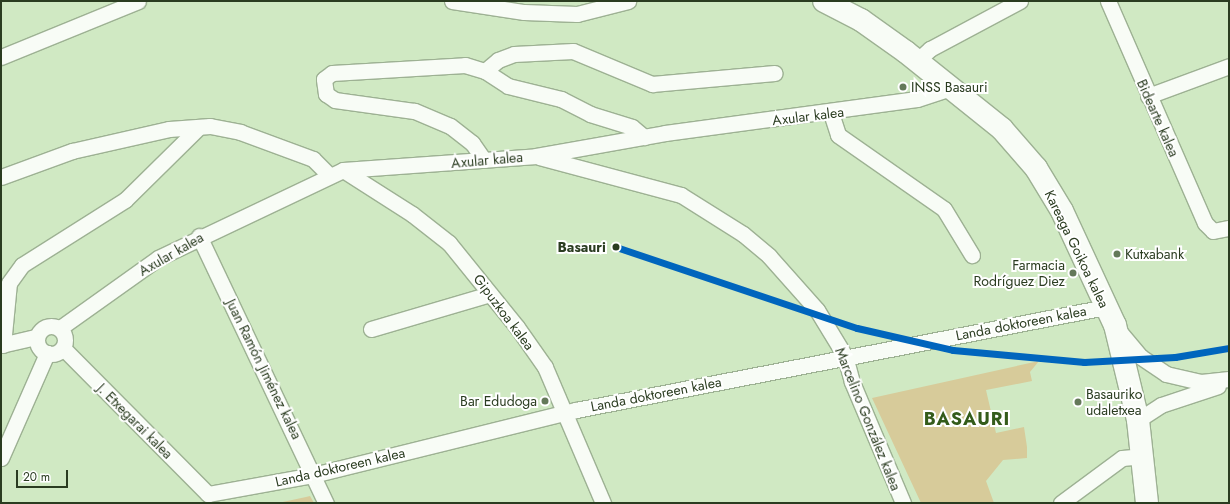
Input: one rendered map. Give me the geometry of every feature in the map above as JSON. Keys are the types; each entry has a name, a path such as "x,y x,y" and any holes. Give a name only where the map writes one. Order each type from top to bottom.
{"main road":[{"name":"Kareaga Goikoa kalea","path":"824,1 861,20 917,61 1002,129 1036,168 1062,211 1110,316 1130,385 1138,420 1144,456 1147,503"}],"street":[{"path":"1,57 138,1"},
{"path":"452,1 524,12 577,14 628,1"},
{"path":"917,61 930,49 1020,1"},
{"name":"Bidearte kalea","path":"1108,1 1148,96 1205,223 1213,231 1229,228"},
{"path":"485,71 498,60 514,54 573,51 652,84 775,73"},
{"path":"484,160 472,143 434,119 414,111 334,100 326,94 324,79 332,73 466,65 485,71 508,86 561,99 590,114 632,127 644,137"},
{"path":"1148,96 1229,66"},
{"name":"Axular kalea","path":"60,328 158,258 199,236 336,173 536,156 644,137 831,113 918,99 951,88"},
{"path":"831,113 838,135 944,209 972,256"},
{"path":"1,458 47,353 63,348 65,336 60,328 47,326 37,337 2,345 9,282 22,265 125,200 199,127"},
{"name":"Gipuzkoa kalea","path":"1,177 72,151 169,129 199,127 240,132 313,159 449,243 545,367 566,412 603,503"},
{"name":"Marcelino González kalea","path":"536,156 650,184 681,195 709,211 769,256 817,310 846,356 852,382 903,503"},
{"name":"Juan Ramón Jiménez kalea","path":"199,236 326,503"},
{"path":"371,329 490,294"},
{"path":"1110,316 1151,366 1183,380 1229,379"},
{"name":"Landa doktoreen kalea","path":"212,498 313,475 566,412 846,356 1110,316"},
{"path":"37,337 40,348 47,353"},
{"name":"J. Etxegarai kalea","path":"63,348 212,498"},
{"path":"1130,385 1138,371 1151,366"},
{"path":"1138,420 1162,405 1229,383"},
{"path":"1061,503 1122,458 1144,456"}],"shaded area":[{"path":"1039,361 1030,372 1032,381 986,390 996,433 1024,427 1027,447 1027,458 1003,460 986,481 994,503 921,503 872,398"},
{"path":"310,496 314,503 278,503 306,497"}],"transit line":[{"path":"616,247 857,328 953,350 1084,362 1175,357 1229,348"}],"place":[{"name":"INSS Basauri","path":"903,87"},
{"name":"Basauri","path":"616,247"},
{"name":"Kutxabank","path":"1117,254"},
{"name":"Farmacia Rodríguez Diez","path":"1073,273"},
{"name":"Bar Edudoga","path":"545,401"},
{"name":"Basauriko udaletxea","path":"1078,402"}],"district":[{"name":"BASAURI","path":"967,419"}]}
